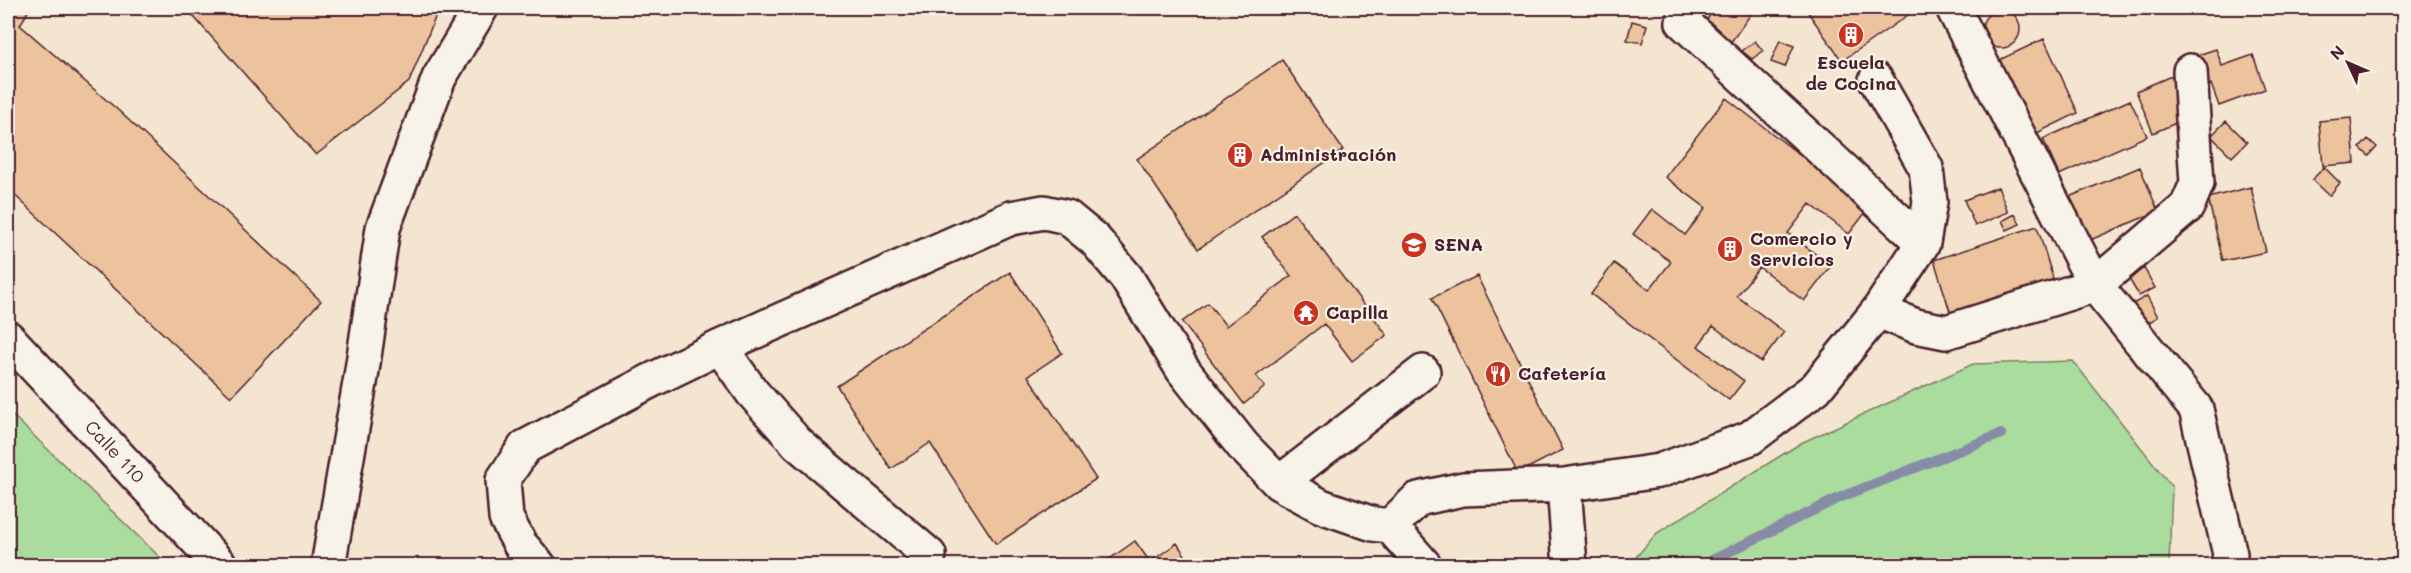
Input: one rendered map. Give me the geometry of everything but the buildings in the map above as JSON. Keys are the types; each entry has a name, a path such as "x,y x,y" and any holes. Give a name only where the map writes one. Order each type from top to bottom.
{"main road":[{"path":"328,566 384,228 439,78 481,8"},
{"path":"1687,8 1683,22 1923,243"},
{"path":"1953,8 2095,285 2196,409 2230,554 2228,566"},
{"path":"1878,311 1916,326 1946,332 2095,285 2187,207 2197,183 2190,71"},
{"path":"1390,526 1418,499 1463,489 1564,485 1659,471 1750,438 1816,388 1878,311 1923,243 1930,202 1926,168 1876,80"},
{"path":"539,566 520,544 506,518 503,480 525,447 720,347 1011,218 1044,212 1067,217 1095,240 1126,277 1183,370 1243,446 1279,483 1322,506 1373,524 1390,526 1425,566"},
{"name":"Calle 110","path":"8,338 221,566"},
{"path":"720,347 752,392 798,444 929,555"},
{"path":"1279,483 1424,372"},
{"path":"1564,485 1570,566"}],"shaded area":[{"name":"SENA","path":"8,8 2403,8 2403,565 8,565"}],"green space":[{"path":"2073,361 2172,487 2169,565 1629,565 1657,533 1801,443 1973,364"},
{"path":"8,411 168,565 8,565"}],"waterway":[{"path":"1700,566 1841,497 2001,434"}],"place":[{"name":"Escuela de Cocina","path":"1851,35"},
{"name":"Administración","path":"1240,155"},
{"name":"SENA","path":"1414,245"},
{"name":"Comercio y Servicios","path":"1730,249"},
{"name":"Capilla","path":"1306,313"},
{"name":"Cafetería","path":"1498,374"}]}
